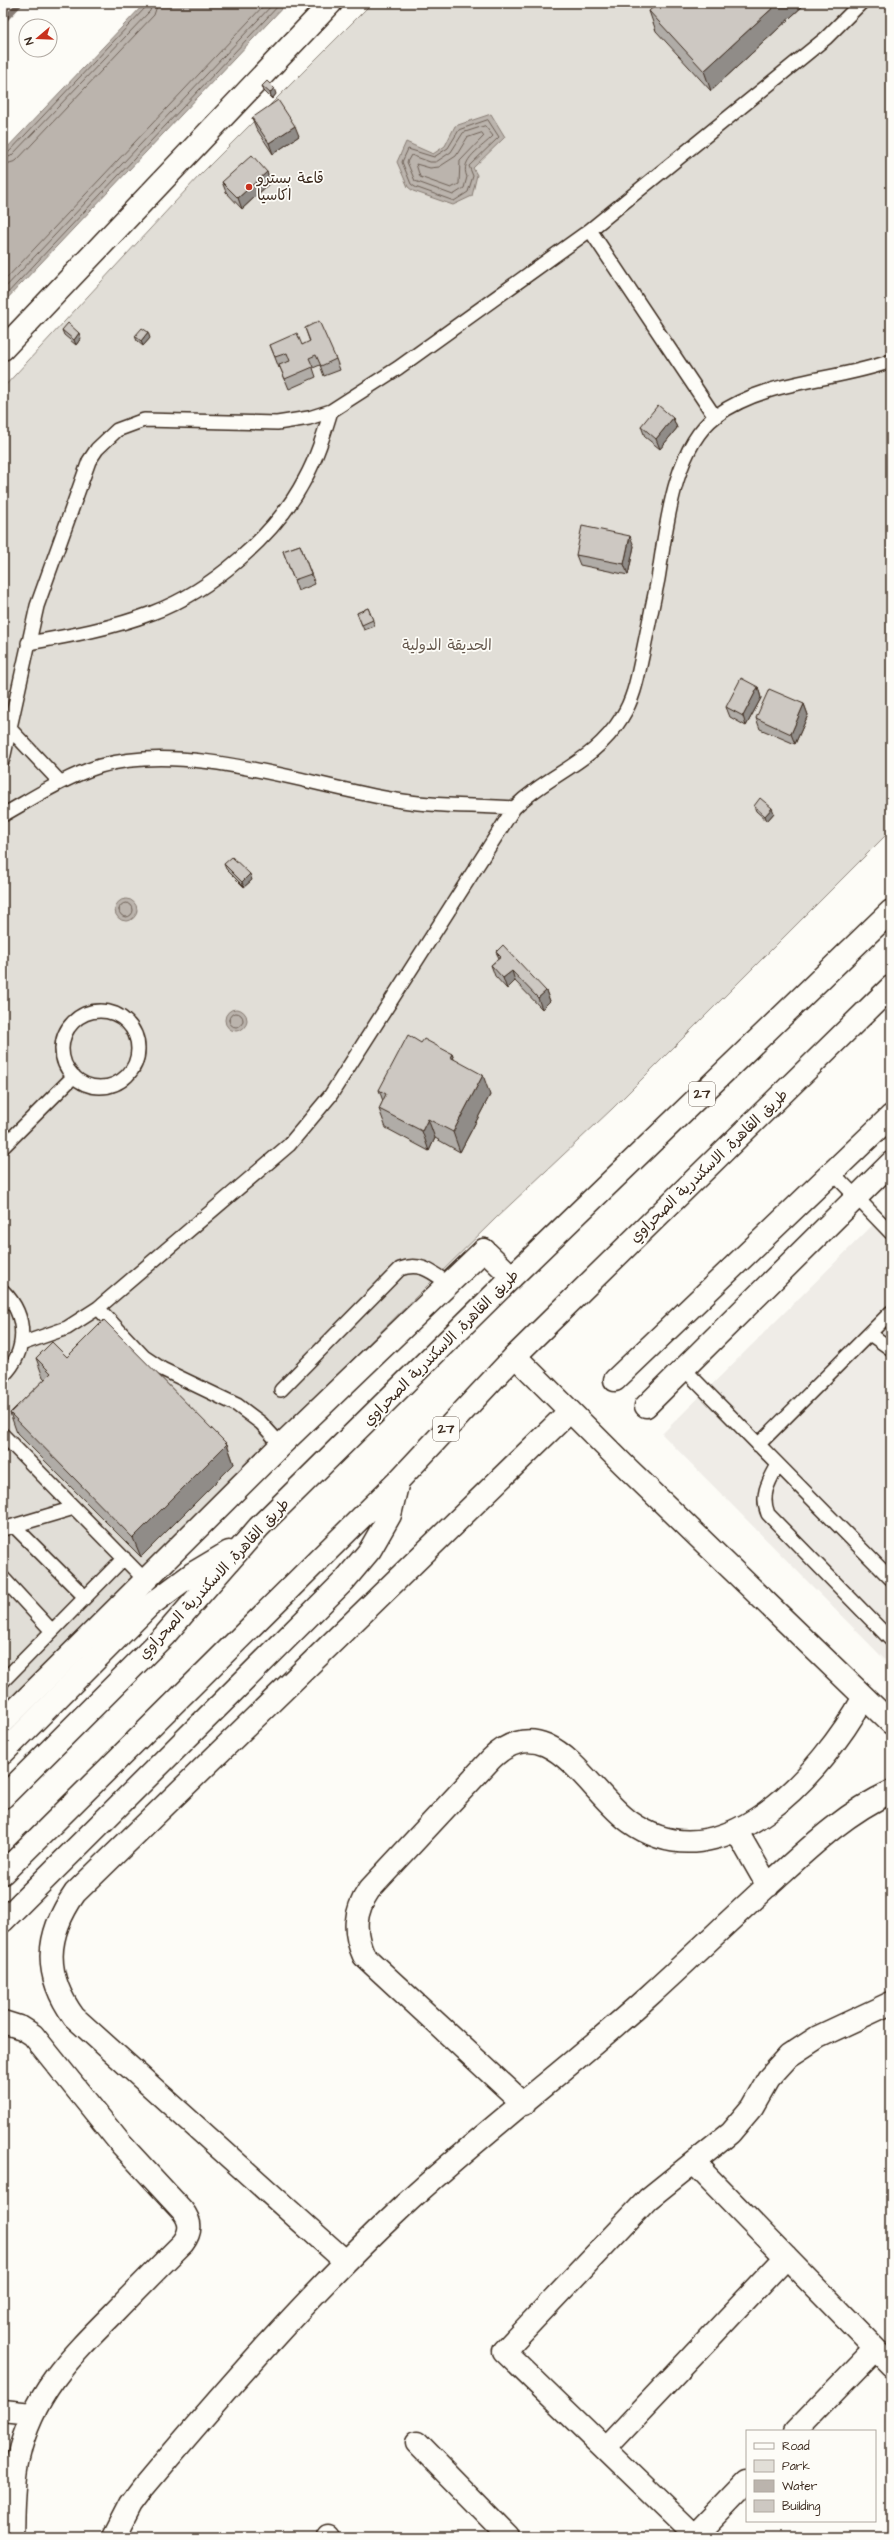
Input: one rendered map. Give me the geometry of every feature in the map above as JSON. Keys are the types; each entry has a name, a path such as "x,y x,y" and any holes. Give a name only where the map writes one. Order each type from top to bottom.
{"main road":[{"path":"3,349 331,3"},
{"name":"طريق القاهرة, الاسكندرية الصحراوي","path":"3,1797 164,1636 239,1547 512,1277 891,911"},
{"name":"طريق القاهرة, الاسكندرية الصحراوي","path":"3,1873 398,1481 515,1356 891,987"},
{"path":"615,1380 891,1116"},
{"path":"646,1406 891,1163"},
{"path":"3,1722 281,1445 484,1250 512,1277"},
{"path":"515,1356 891,1723"},
{"path":"345,2261 74,2017 63,2002 55,1984 51,1964 52,1945 56,1926 64,1908 76,1893 570,1411"},
{"path":"3,1921 344,1581 370,1550 390,1515 398,1481"},
{"path":"3,1753 149,1606 192,1574 239,1547"},
{"path":"524,2104 364,1956 358,1943 356,1929 357,1915 361,1901 369,1890 498,1752 507,1746 525,1741 540,1743 554,1749 629,1822 662,1838 694,1842 723,1836 736,1830 759,1816 801,1783 836,1743 864,1697"},
{"path":"114,2537 127,2510 143,2488 245,2368 345,2261 458,2156 524,2104 650,1995 832,1828 858,1810 891,1792"},
{"path":"736,1830 768,1886"},
{"path":"746,2483 695,2537 504,2351 648,2199 730,2133 752,2107 768,2079 789,2056 818,2037 889,2008"},
{"path":"3,2022 22,2028 33,2034 120,2143 182,2210 190,2222 190,2230 183,2243 74,2353 58,2372 32,2414 18,2459 14,2482 12,2537"},
{"path":"694,2163 891,2364"},
{"path":"605,2449 786,2257"},
{"path":"797,2430 875,2349"},
{"path":"3,2411 32,2414"},
{"path":"417,2443 509,2537"}],"lane":[{"path":"3,759 37,606 89,461 96,449 117,430 144,420 277,423 309,418 331,411 398,368 590,230 826,38 862,3"},
{"path":"590,230 715,417"},
{"path":"22,1344 67,1328 98,1308 289,1145 330,1096 514,808 532,791 585,758 600,744 623,716 635,687 677,480 689,452 715,417 766,390 866,370 891,361"},
{"path":"28,643 99,629 153,613 207,585 236,562 285,511 305,480 320,446 331,411"},
{"path":"10,729 60,782"},
{"path":"3,816 60,782 101,766 127,761 175,759 258,771 398,801 514,808"},
{"path":"100,1011 114,1014 126,1021 138,1042 134,1066 127,1076 118,1083 95,1087 74,1076 65,1064 62,1049 66,1034 74,1022 87,1014 100,1011"},
{"path":"3,1146 74,1076"},
{"path":"832,1172 891,1233"},
{"path":"281,1390 400,1269 408,1266 422,1267 449,1284"},
{"path":"3,1291 13,1303 21,1320 22,1344 18,1356 3,1376"},
{"path":"98,1308 144,1357 162,1369 237,1405 261,1424 281,1445"},
{"path":"758,1445 891,1312"},
{"path":"870,1334 891,1349"},
{"path":"684,1370 891,1579"},
{"path":"3,1435 145,1580"},
{"path":"778,1465 765,1492 764,1500 768,1514 891,1640"},
{"path":"8,1527 74,1508"},
{"path":"8,1527 85,1597"},
{"path":"3,1681 124,1558"},
{"path":"3,1578 52,1631"}],"shaded area":[{"path":"891,1207 891,1666 662,1434"}],"green space":[{"name":"الحديقة الدولية","path":"372,3 891,3 891,830 612,1109 496,1218 123,1586 3,1707 3,388 199,176"}],"water":[{"path":"145,3 287,3 3,303 3,152"},
{"path":"491,114 505,137 473,168 477,175 472,196 453,205 413,191 408,187 397,162 406,142 433,154 445,146 455,126"},
{"path":"122,899 130,899 137,906 137,914 130,921 122,921 115,914 115,906"},
{"path":"232,1009 240,1009 247,1016 247,1024 240,1031 232,1031 225,1024 225,1016"}],"building":[{"path":"658,3 778,3 704,71 649,11"},
{"path":"267,81 274,88 270,93 262,86"},
{"path":"278,100 295,126 269,143 252,118"},
{"path":"252,155 267,172 238,198 222,182"},
{"path":"319,321 336,359 321,366 316,355 309,358 313,367 285,379 279,365 290,361 287,353 275,357 270,345 297,333 302,345 310,341 305,328"},
{"path":"68,323 79,333 74,340 62,330"},
{"path":"142,328 148,332 141,341 135,336"},
{"path":"658,405 673,418 656,439 641,426"},
{"path":"582,526 630,536 624,564 576,555"},
{"path":"300,545 311,574 294,580 283,551"},
{"path":"368,608 373,620 362,625 357,613"},
{"path":"741,678 758,687 743,716 726,707"},
{"path":"769,689 804,704 791,734 756,718"},
{"path":"760,798 772,808 765,816 754,806"},
{"path":"232,857 250,874 242,882 224,864"},
{"path":"503,945 546,991 538,998 512,971 503,978 491,965 501,957 496,952"},
{"path":"408,1035 421,1043 424,1039 452,1054 450,1057 483,1075 453,1132 428,1119 422,1131 379,1109 386,1094 379,1090"},
{"path":"104,1320 227,1444 133,1538 10,1413 51,1373 36,1358 52,1342 67,1357"}],"waterway":[{"path":"3,21 20,3"}],"place":[{"name":"قاعة بسترو اكاسيا","path":"249,187"}]}
